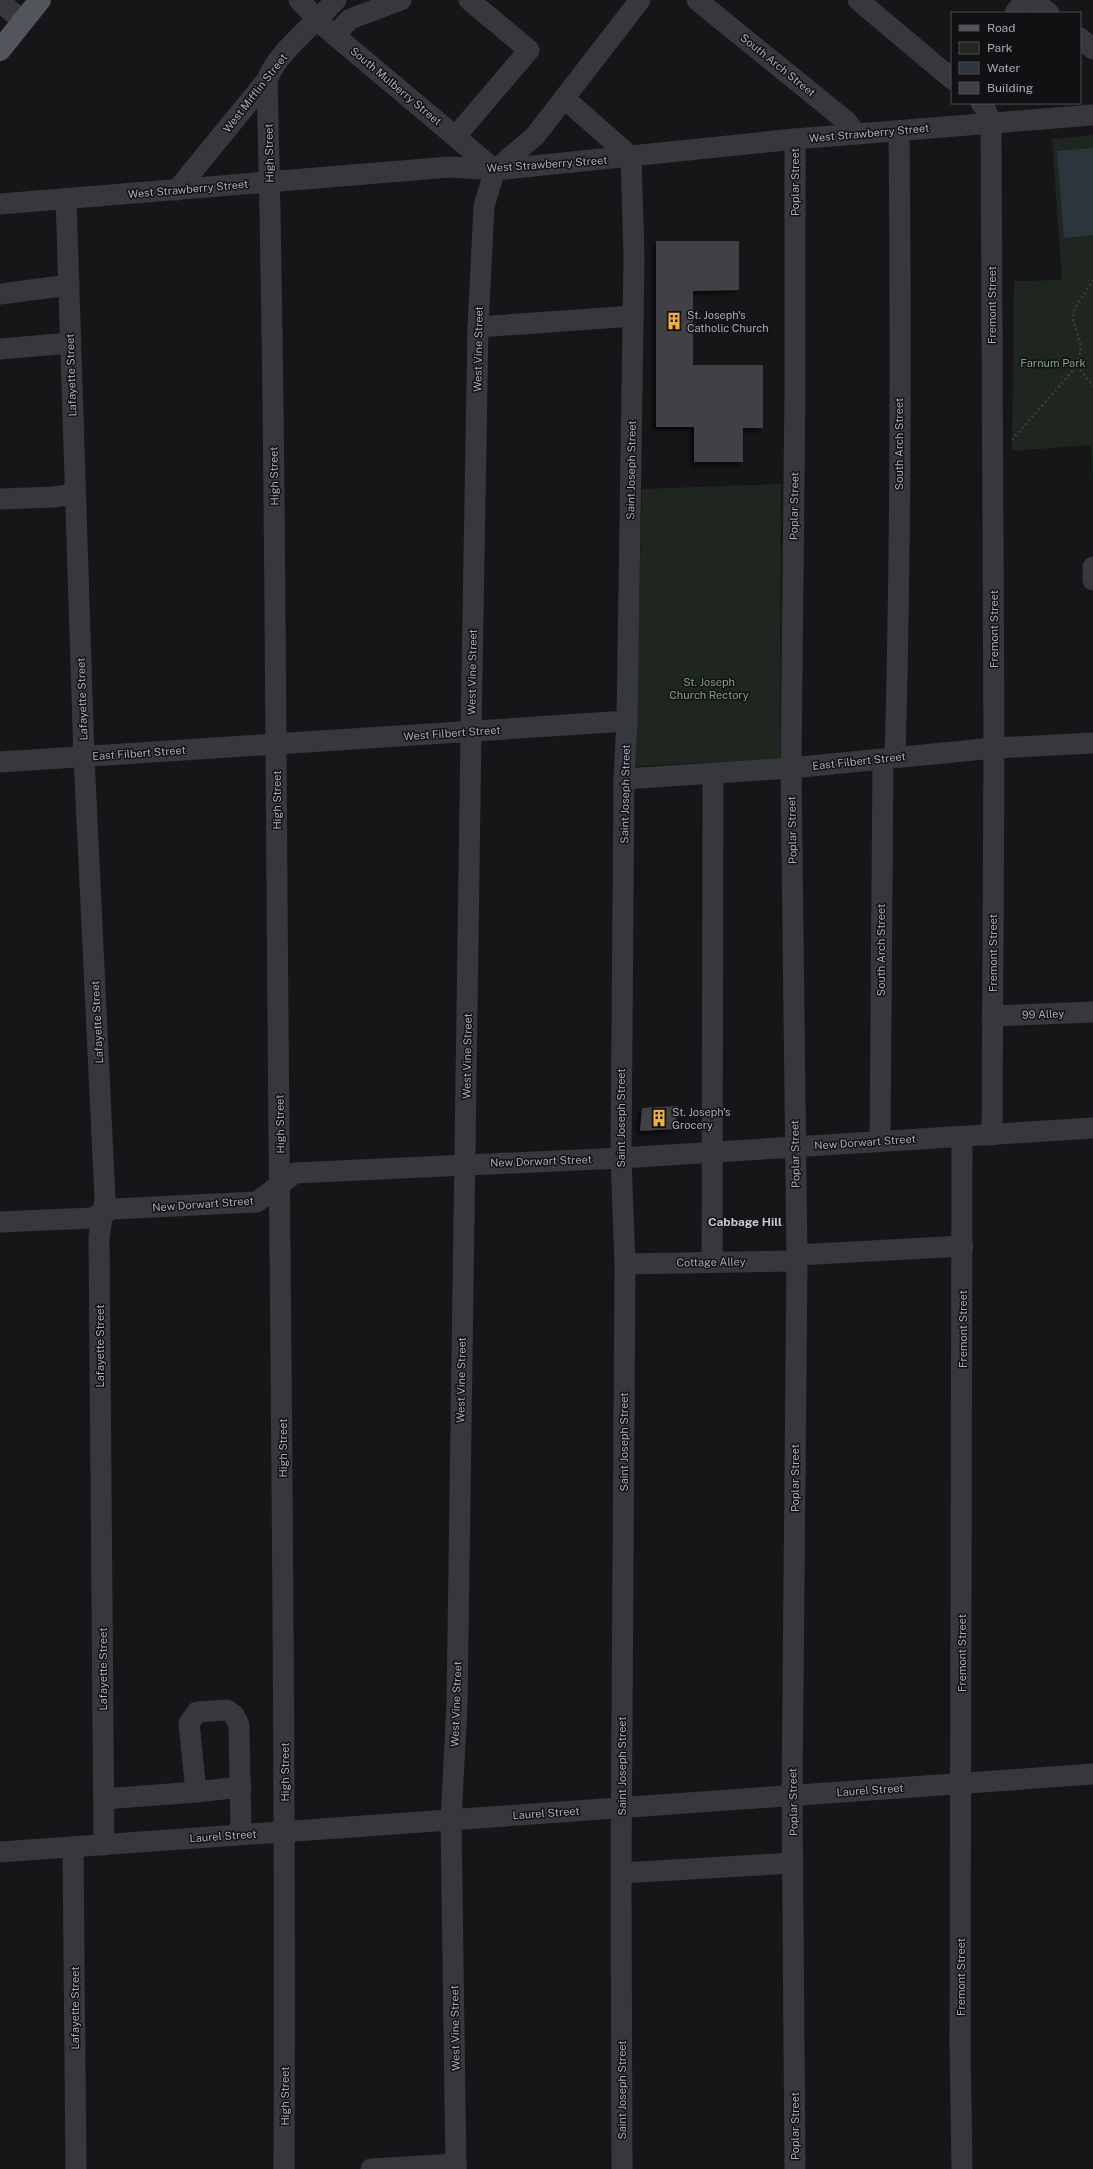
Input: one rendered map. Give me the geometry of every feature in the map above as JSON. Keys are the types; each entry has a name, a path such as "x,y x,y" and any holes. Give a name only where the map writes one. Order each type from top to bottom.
{"main road":[{"path":"0,50 40,0"}],"street":[{"name":"South Mulberry Street","path":"298,0 335,35 495,170"},
{"name":"West Mifflin Street","path":"177,190 267,80 281,59 317,18 336,0"},
{"path":"335,35 350,19 401,0"},
{"path":"456,136 529,50 469,0"},
{"path":"495,170 535,136 640,0"},
{"name":"South Arch Street","path":"697,0 846,121 853,130 853,134"},
{"path":"858,0 951,78"},
{"path":"1015,12 1025,0"},
{"path":"1032,0 1047,12"},
{"path":"0,2 23,22"},
{"path":"1081,39 1093,49"},
{"name":"High Street","path":"267,80 270,182 281,1184 286,1832 284,2169"},
{"path":"564,98 631,157"},
{"path":"982,104 991,123"},
{"name":"West Strawberry Street","path":"0,204 450,167 495,170 796,139 1093,114"},
{"name":"Fremont Street","path":"991,123 994,748 992,1135"},
{"name":"South Arch Street","path":"880,1140 889,758 898,632 900,283 899,130"},
{"name":"Poplar Street","path":"795,2169 794,1863 792,1795 797,1258 791,768 796,139"},
{"name":"Saint Joseph Street","path":"622,2169 621,1873 625,1264 621,1158 624,779 627,721 634,256 631,157"},
{"name":"West Vine Street","path":"456,2167 451,1820 457,1705 478,327 484,206 495,170"},
{"name":"Lafayette Street","path":"66,199 84,756 105,1199 99,1237 104,1846"},
{"path":"0,294 69,285"},
{"path":"478,327 633,316"},
{"path":"0,349 70,343"},
{"path":"0,499 54,497 75,494"},
{"path":"1092,567 1093,580"},
{"name":"West Filbert Street","path":"277,744 627,721"},
{"name":"East Filbert Street","path":"624,779 791,768 994,748 1093,743"},
{"name":"East Filbert Street","path":"0,762 277,744"},
{"path":"712,1262 713,773"},
{"name":"99 Alley","path":"992,1016 1093,1012"},
{"name":"New Dorwart Street","path":"0,1222 92,1218 113,1209 257,1202 295,1173 621,1158 880,1140 962,1138 1093,1128"},
{"name":"Fremont Street","path":"962,1138 962,1784 960,2046 962,2169"},
{"name":"Cottage Alley","path":"625,1264 797,1258 962,1246"},
{"path":"196,1792 189,1723 197,1712 227,1710 234,1715 239,1725 242,1787 241,1834"},
{"name":"Laurel Street","path":"0,1852 104,1846 241,1834 1093,1774"},
{"path":"104,1799 242,1787"},
{"name":"Lafayette Street","path":"73,1847 76,2169"},
{"path":"621,1873 794,1863"},
{"path":"371,2169 456,2167"}],"path":[{"path":"1008,444 1077,366 1081,346 1073,322 1074,315 1082,294 1093,280"},
{"path":"1077,366 1093,386"}],"green space":[{"name":"Farnum Park","path":"1093,135 1093,479 1091,445 1012,451 1014,281 1062,280 1052,139"},
{"name":"St. Joseph Church Rectory","path":"781,484 780,759 635,766 642,489"}],"water":[{"path":"1093,148 1093,235 1064,238 1057,151"}],"building":[{"name":"St. Joseph's Catholic Church","path":"656,241 739,241 739,290 693,291 693,365 763,365 763,428 743,428 743,462 694,462 694,427 656,427"},
{"name":"St. Joseph's Grocery","path":"678,1106 675,1129 640,1131 642,1108"}],"place":[{"name":"St. Joseph's Catholic Church","path":"674,321"},
{"name":"St. Joseph's Grocery","path":"659,1118"}],"district":[{"name":"Cabbage Hill","path":"745,1222"}]}
